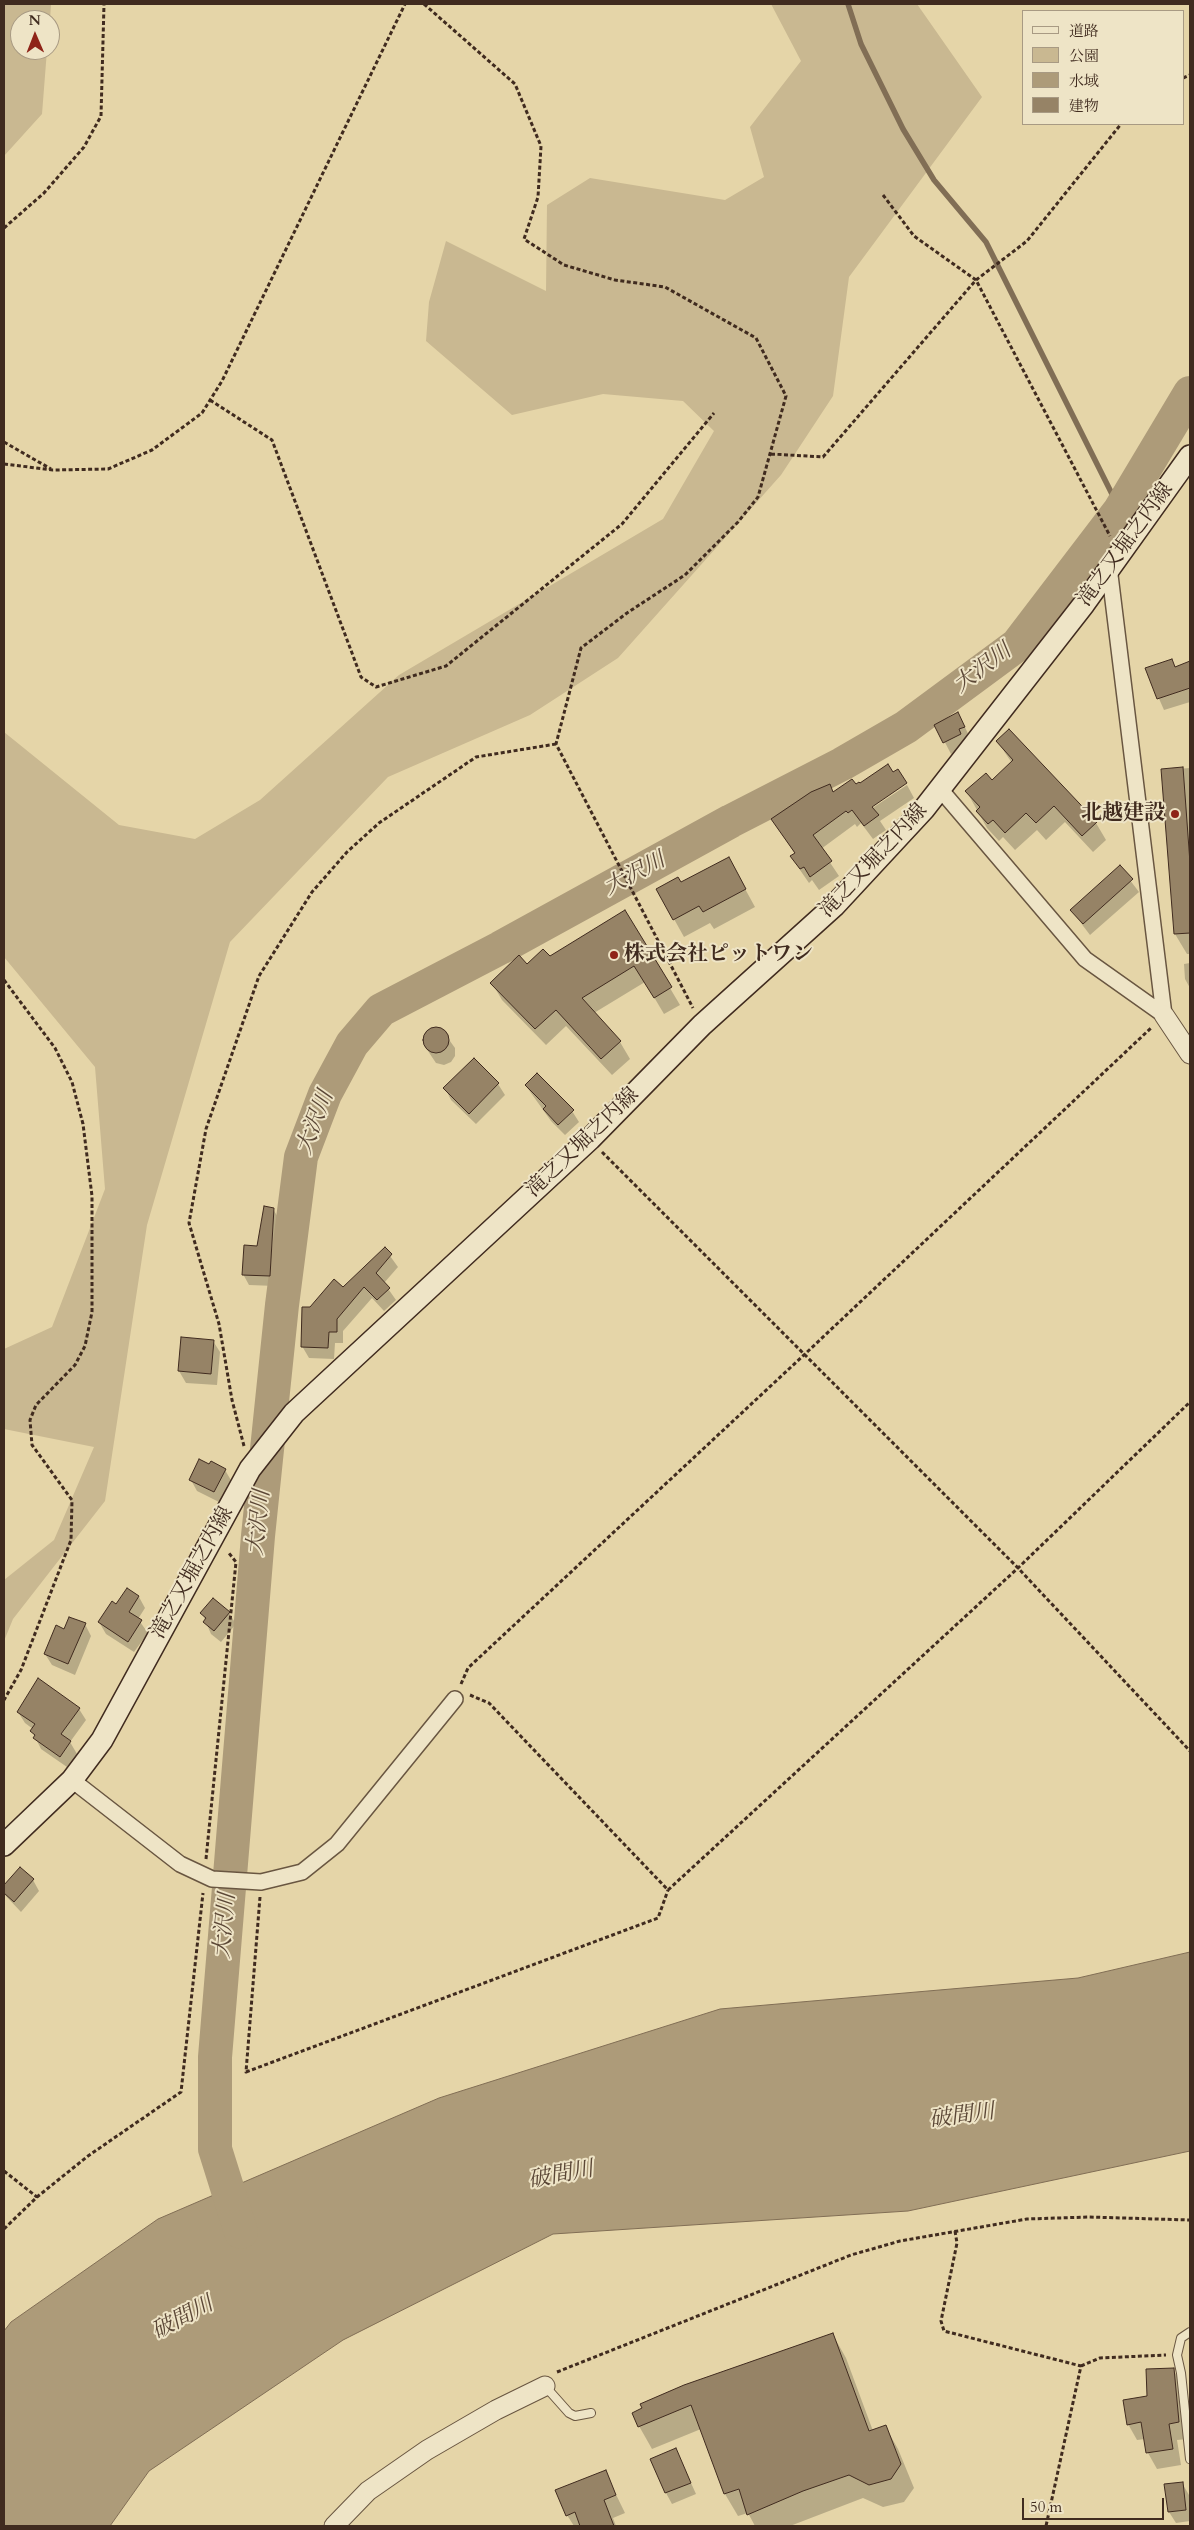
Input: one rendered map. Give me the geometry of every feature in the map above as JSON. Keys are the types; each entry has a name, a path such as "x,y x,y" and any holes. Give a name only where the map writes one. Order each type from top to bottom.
{"main road":[{"name":"滝之又堀之内線","path":"4,1845 72,1780 102,1740 251,1468 294,1413 590,1139 702,1026 834,906 924,809 940,789 1084,604 1190,456"}],"street":[{"path":"1114,560 1164,1015"},
{"path":"940,789 1085,959 1164,1015 1190,1054"},
{"path":"72,1780 180,1864 208,1877 260,1882 302,1872 337,1844 455,1699"},
{"path":"334,2526 368,2491 427,2450 496,2410 545,2386"}],"lane":[{"path":"1190,2332 1181,2338 1177,2355 1182,2373 1190,2459"},
{"path":"545,2386 569,2413 575,2416 591,2413"}],"path":[{"path":"4,228 44,194 84,146 102,116 104,4"},
{"path":"4,464 53,470 108,469 152,450 202,412 222,381 405,4"},
{"path":"424,4 515,84 541,146 538,196 524,239 564,265 615,280 665,287 756,338 786,396 758,497 738,522 685,575 627,613 581,648 556,744 702,1026"},
{"path":"771,454 823,457 976,280 1028,241 1120,125"},
{"path":"883,195 914,236 976,280 1114,560"},
{"path":"210,400 272,440 360,678 376,687 446,666 622,524 714,413"},
{"path":"4,442 53,470"},
{"path":"251,1468 232,1400 218,1324 189,1223 206,1129 259,976 312,892 347,852 379,823 476,757 556,744"},
{"path":"4,980 55,1048 72,1082 81,1116 92,1196 92,1312 85,1346 75,1365 36,1405 30,1420 32,1445 72,1500 71,1540 21,1670 4,1700"},
{"path":"455,1699 468,1668 805,1354 1164,1015"},
{"path":"590,1139 1018,1568 1190,1751"},
{"path":"260,1882 246,2072 658,1918 668,1890 1018,1568 1190,1402"},
{"path":"4,2229 37,2196 88,2156 181,2092 208,1877 236,1562 214,1533"},
{"path":"455,1699 472,1694 489,1702 668,1890"},
{"path":"4,2171 37,2196"},
{"path":"545,2386 558,2370 851,2255 900,2241 1027,2220 1089,2217 1190,2220"},
{"path":"954,2231 957,2243 941,2321 944,2331 1081,2366 1100,2358 1177,2355"},
{"path":"1046,2526 1081,2366"}],"green space":[{"path":"4,4 51,4 51,10 10,10 10,60 46,60 42,114 4,156"},
{"path":"771,4 917,4 982,97 849,277 833,396 781,475 618,658 530,715 388,777 230,942 147,1225 105,1501 13,1619 4,1641 4,1580 54,1540 94,1447 4,1429 4,1349 52,1327 105,1189 95,1067 4,957 4,732 119,825 195,839 260,800 399,675 663,519 714,431 683,401 603,394 512,415 426,341 429,302 446,241 546,291 547,205 590,178 725,200 764,177 750,127 801,61"}],"water":[{"name":"破間川","path":"1190,1952 1190,2151 908,2211 553,2234 343,2340 149,2471 110,2526 4,2526 4,2331 11,2322 158,2219 439,2098 720,2009 1078,1978"}],"building":[{"path":"1172,659 1175,667 1190,661 1190,688 1157,699 1145,668"},
{"path":"958,712 965,727 959,729 961,734 943,743 934,725"},
{"path":"1009,729 1097,822 1082,836 1054,806 1036,823 1026,813 1005,833 993,820 988,824 976,811 980,807 965,791 986,773 992,780 1013,760 996,741"},
{"path":"888,764 893,772 898,769 907,783 872,807 879,815 864,826 852,810 848,813 846,811 813,835 832,861 810,877 804,867 800,869 790,856 795,853 771,819 811,792 830,784 833,792 852,779 856,784 860,783"},
{"name":"北越建設","path":"1183,767 1190,863 1190,933 1174,934 1161,769"},
{"path":"729,857 746,889 703,912 699,906 673,920 656,889 678,877 681,882"},
{"path":"1120,865 1133,879 1083,924 1070,910"},
{"path":"625,910 672,987 654,998 634,966 582,998 621,1041 601,1059 556,1010 535,1029 490,983 519,955 527,964 543,949 550,956"},
{"path":"436,1027 445,1031 449,1040 445,1049 436,1053 427,1049 423,1040 427,1031"},
{"path":"474,1058 499,1083 469,1114 443,1088"},
{"path":"537,1073 574,1110 558,1125 543,1109 546,1106 525,1085"},
{"path":"264,1206 274,1208 270,1276 242,1275 244,1245 257,1246"},
{"path":"385,1247 392,1254 376,1273 390,1288 377,1300 364,1287 337,1319 337,1332 329,1332 328,1348 301,1347 302,1307 310,1307 334,1279 343,1287"},
{"path":"181,1337 214,1340 211,1374 178,1371"},
{"path":"199,1459 209,1464 211,1461 226,1469 214,1492 189,1480"},
{"path":"127,1588 139,1596 129,1612 142,1620 128,1642 98,1622 112,1601 116,1604"},
{"path":"213,1598 230,1612 214,1631 203,1622 206,1618 200,1613"},
{"path":"69,1617 86,1623 68,1664 44,1654 56,1625 64,1629"},
{"path":"38,1678 80,1708 61,1734 71,1741 60,1757 33,1738 35,1735 30,1731 35,1724 17,1712"},
{"path":"20,1867 34,1879 14,1902 4,1893 4,1885"},
{"path":"833,2333 869,2431 886,2425 901,2464 891,2479 869,2485 849,2475 803,2491 747,2515 739,2489 724,2494 691,2405 638,2427 632,2413 642,2408 640,2404 684,2385"},
{"path":"1174,2368 1179,2422 1169,2424 1173,2449 1146,2453 1141,2422 1127,2425 1123,2400 1147,2396 1146,2369"},
{"path":"676,2448 691,2483 665,2493 650,2459"},
{"path":"606,2470 616,2495 604,2500 614,2526 580,2526 575,2512 566,2516 555,2490"},
{"path":"1183,2482 1186,2510 1168,2512 1164,2484"}],"waterway":[{"path":"848,4 861,44 903,129 934,180 986,242 1120,510"},
{"name":"大沢川","path":"241,2232 215,2149 215,2057 258,1536 282,1305 301,1157 325,1094 352,1044 381,1010 500,948 731,821 842,764 906,727 1017,645 1120,510 1190,393"}],"place":[{"name":"北越建設","path":"1175,814"},
{"name":"株式会社ピットワン","path":"614,955"}]}
